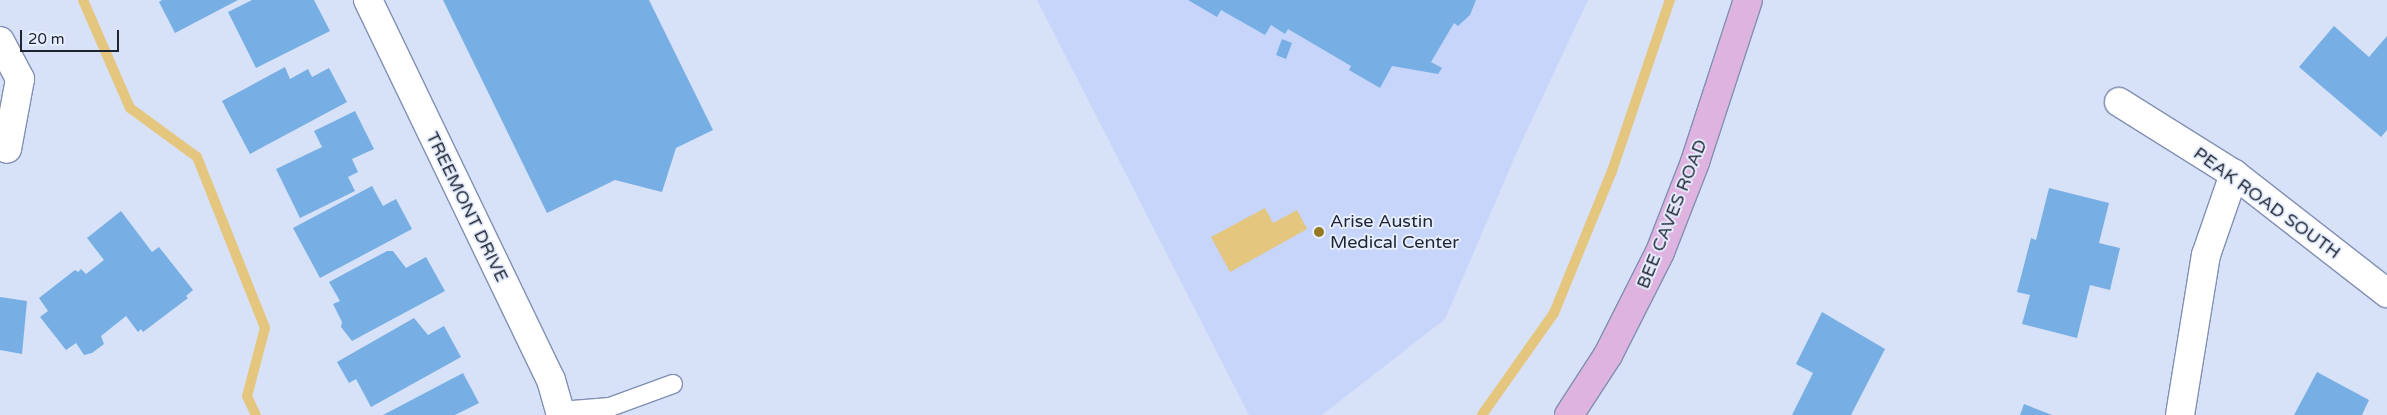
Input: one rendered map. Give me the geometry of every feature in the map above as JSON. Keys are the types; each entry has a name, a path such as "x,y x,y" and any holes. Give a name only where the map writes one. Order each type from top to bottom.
{"main road":[{"name":"BEE CAVES ROAD","path":"1569,415 1608,355 1660,252 1695,162 1748,0"}],"street":[{"name":"TREEMONT DRIVE","path":"368,0 551,380 561,413"},
{"path":"0,42 20,80 7,149"},
{"name":"PEAK ROAD SOUTH","path":"2120,102 2234,174 2387,292"},
{"path":"2180,415 2206,255 2234,174"}],"lane":[{"path":"561,413 610,407 673,384"}],"shaded area":[{"name":"Arise Austin Medical Center","path":"1037,0 1588,0 1520,145 1445,319 1322,415 1249,415"},
{"path":"1265,208 1273,223 1297,210 1307,229 1230,272 1211,237"}],"building":[{"path":"162,0 238,0 175,33 159,2"},
{"path":"252,0 314,0 330,31 256,68 228,12"},
{"path":"443,0 649,0 713,130 676,148 662,192 615,180 547,213"},
{"path":"1188,0 1476,0 1470,15 1458,26 1454,23 1431,62 1442,68 1438,74 1392,66 1380,88 1349,70 1351,66 1288,29 1285,34 1271,25 1265,35 1221,10 1217,17"},
{"path":"2334,26 2369,57 2387,36 2387,130 2381,137 2299,67"},
{"path":"1282,39 1292,43 1286,59 1276,55"},
{"path":"285,67 290,79 308,69 312,77 329,68 347,102 250,154 222,101"},
{"path":"355,111 374,149 352,159 358,172 348,177 355,191 300,218 276,169 322,147 314,131"},
{"path":"372,186 383,206 396,199 412,229 320,278 293,228"},
{"path":"2049,188 2109,203 2099,243 2120,248 2110,290 2090,285 2077,338 2022,324 2030,295 2017,292 2031,238 2036,240"},
{"path":"121,211 152,252 159,247 193,290 186,296 188,298 143,332 141,329 138,332 126,316 101,336 104,344 92,353 84,355 76,343 66,350 40,317 48,311 39,298 75,270 78,272 81,269 86,274 104,260 87,238"},
{"path":"387,251 393,251 406,268 426,257 445,291 352,341 341,327 342,322 333,304 340,301 329,282"},
{"path":"0,297 27,301 22,354 0,350"},
{"path":"1822,312 1885,349 1851,415 1792,415 1813,373 1796,364"},
{"path":"414,318 428,335 444,326 461,357 371,407 356,379 349,383 337,362"},
{"path":"2317,372 2369,400 2362,415 2294,415"},
{"path":"463,373 479,403 455,415 383,415"},
{"path":"2024,404 2052,415 2020,415"}],"waterway":[{"path":"83,0 130,108 197,157 265,328 247,396 256,415"},
{"path":"1482,415 1554,313 1612,171 1670,0"}],"place":[{"name":"Arise Austin Medical Center","path":"1319,232"}]}
